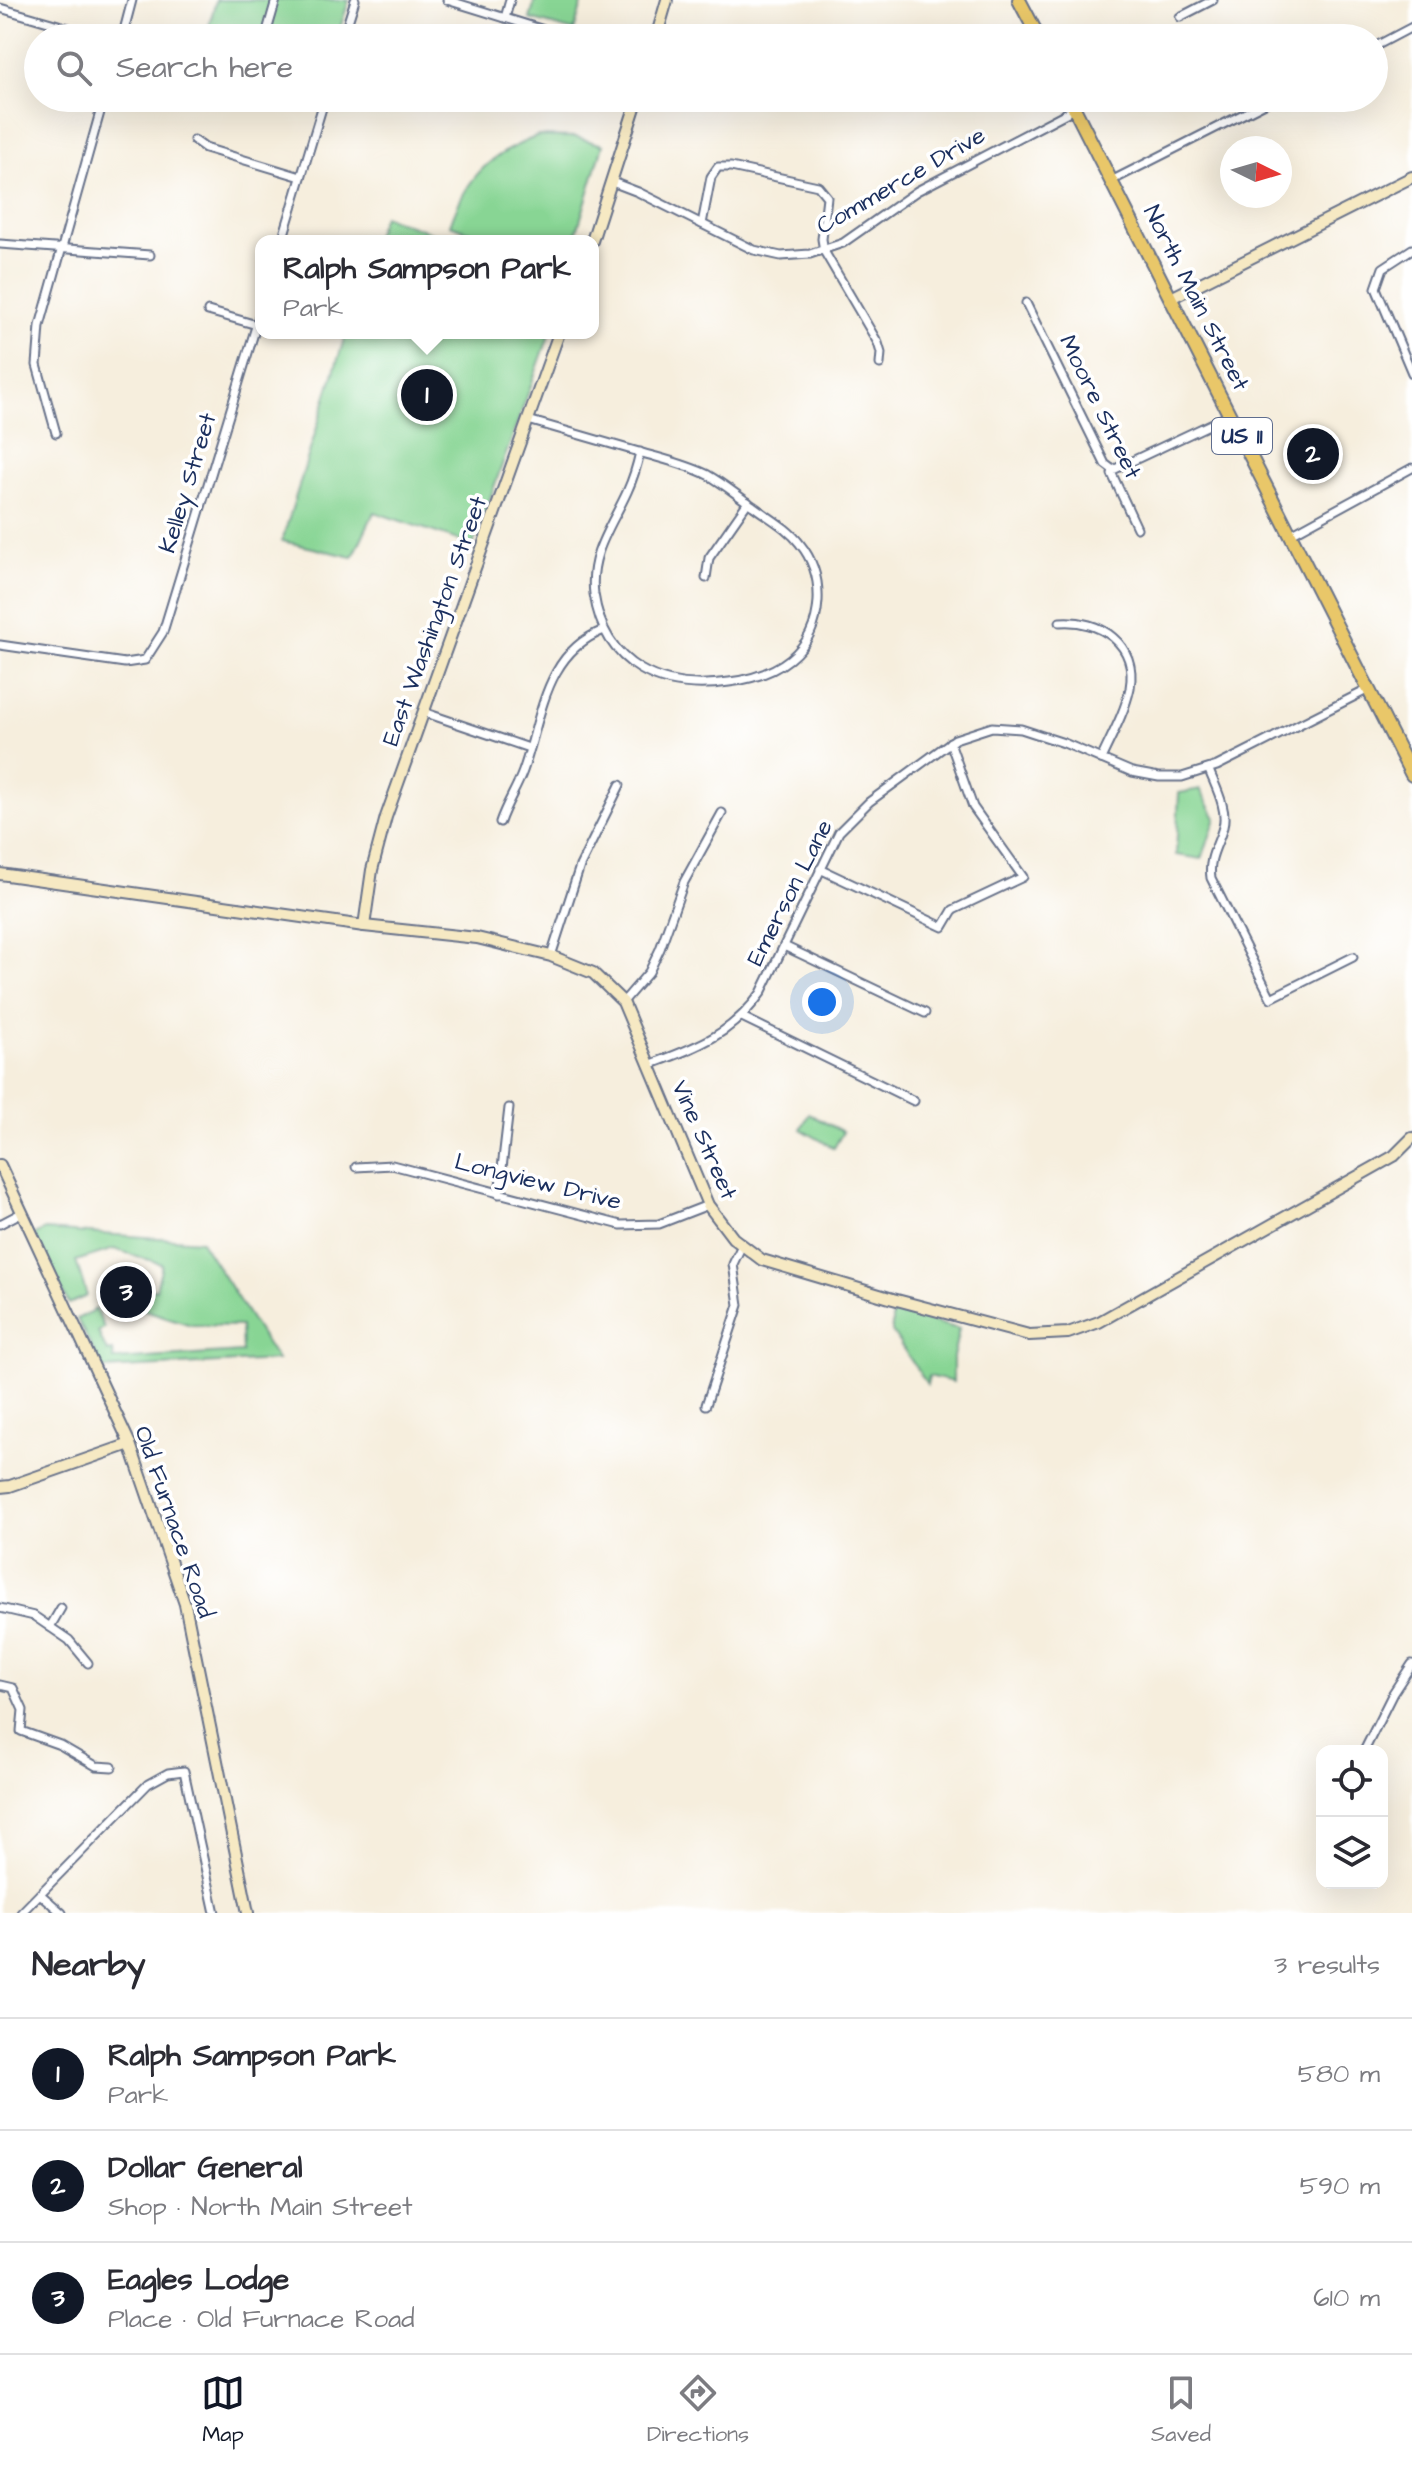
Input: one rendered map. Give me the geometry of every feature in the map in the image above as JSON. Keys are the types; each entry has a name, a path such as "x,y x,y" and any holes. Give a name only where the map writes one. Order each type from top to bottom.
{"main road":[{"path":"1021,1 1032,24"},
{"name":"North Main Street","path":"1076,112 1412,775"}],"street":[{"path":"126,24 132,0"},
{"path":"269,24 276,0"},
{"path":"347,24 355,0"},
{"path":"447,0 522,24"},
{"path":"505,18 510,0"},
{"path":"660,24 667,0"},
{"path":"1180,17 1213,0"},
{"path":"0,8 55,24"},
{"path":"1388,40 1412,27"},
{"path":"56,433 37,365 40,326 100,112"},
{"path":"284,235 320,112"},
{"path":"594,235 634,112"},
{"name":"Commerce Drive","path":"612,182 635,190 748,248 769,254 799,256 824,251 859,234 917,191 1058,112"},
{"path":"1111,181 1247,112"},
{"path":"194,140 205,148 301,177"},
{"path":"702,224 711,177 718,167 812,184 825,192 824,251 878,343 880,364"},
{"path":"1171,298 1411,182"},
{"path":"0,244 150,255"},
{"path":"1412,249 1383,268 1376,288 1412,373"},
{"name":"Moore Street","path":"1026,303 1105,464 1113,470 1112,474 1137,528"},
{"path":"208,311 255,324"},
{"name":"Kelley Street","path":"0,645 125,663 142,661 163,632 255,332"},
{"name":"East Washington Street","path":"364,926 381,835 557,339"},
{"path":"1113,470 1231,415"},
{"path":"528,420 640,452 708,475 791,534 806,552 814,569 818,595 814,622 805,642 771,672 704,686 681,685 659,679 636,666 604,630 594,593 596,557 627,492 640,452"},
{"path":"1291,534 1412,468"},
{"path":"706,578 709,558 748,502"},
{"path":"1060,622 1083,622 1105,629 1117,639 1128,658 1131,672 1129,693 1101,759"},
{"path":"500,822 521,776 553,675 577,646 604,630"},
{"name":"Emerson Lane","path":"649,1065 717,1038 742,1017 761,993 839,832 851,818 950,742 974,731 1007,727 1046,736 1132,772 1159,777 1188,776 1209,770 1369,689"},
{"path":"423,712 529,748"},
{"path":"820,869 943,927 953,910 1023,877 973,807 950,742"},
{"path":"1209,770 1223,812 1224,825 1209,865 1211,878 1271,998 1353,957"},
{"path":"551,956 580,866 620,785"},
{"path":"623,1002 649,972 684,882 722,813"},
{"name":"Vine Street","path":"0,874 364,926 477,938 551,956 593,973 623,1002 708,1205 733,1238 762,1260 1029,1335 1068,1333 1099,1322 1394,1156 1412,1138"},
{"path":"784,946 925,1013"},
{"path":"742,1017 914,1101"},
{"path":"499,1194 509,1108"},
{"name":"Old Furnace Road","path":"0,1165 130,1444 185,1604 248,1913"},
{"name":"Longview Drive","path":"356,1167 392,1165 581,1216 630,1226 664,1222 708,1205"},
{"path":"0,1224 21,1213"},
{"path":"706,1405 739,1305 733,1264 742,1245"},
{"path":"0,1487 130,1444"},
{"path":"0,1608 34,1616 69,1640 88,1663"},
{"path":"50,1627 61,1608"},
{"path":"1367,1745 1393,1693 1412,1664"},
{"path":"0,1685 13,1688 23,1710 21,1731 60,1745 96,1766 112,1767"},
{"path":"21,1913 148,1784 168,1773 184,1771 215,1913"},
{"path":"40,1894 62,1913"}],"green space":[{"path":"216,0 349,0 341,24 210,24"},
{"path":"535,0 583,0 576,24 548,24 530,19"},
{"path":"538,136 576,137 603,145 576,235 480,235 450,225 464,193 482,169 521,143"},
{"path":"383,216 439,235 375,235"},
{"path":"344,339 548,339 473,545 374,512 353,557 282,541"},
{"path":"1200,789 1216,818 1202,859 1176,855 1179,793"},
{"path":"809,1114 843,1132 834,1148 801,1129"},
{"path":"45,1230 201,1241 277,1360 103,1369 77,1319 96,1309 104,1328 98,1332 107,1352 113,1351 114,1360 242,1352 241,1326 191,1325 142,1309 149,1288 156,1290 162,1264 114,1249 76,1261 87,1296 69,1304 33,1236"},
{"path":"892,1311 959,1329 953,1357 953,1382 929,1376 927,1384 892,1332"}],"place":[{"name":"Ralph Sampson Park","path":"427,395"},
{"name":"Dollar General","path":"1313,454"},
{"name":"Eagles Lodge","path":"126,1292"}]}
